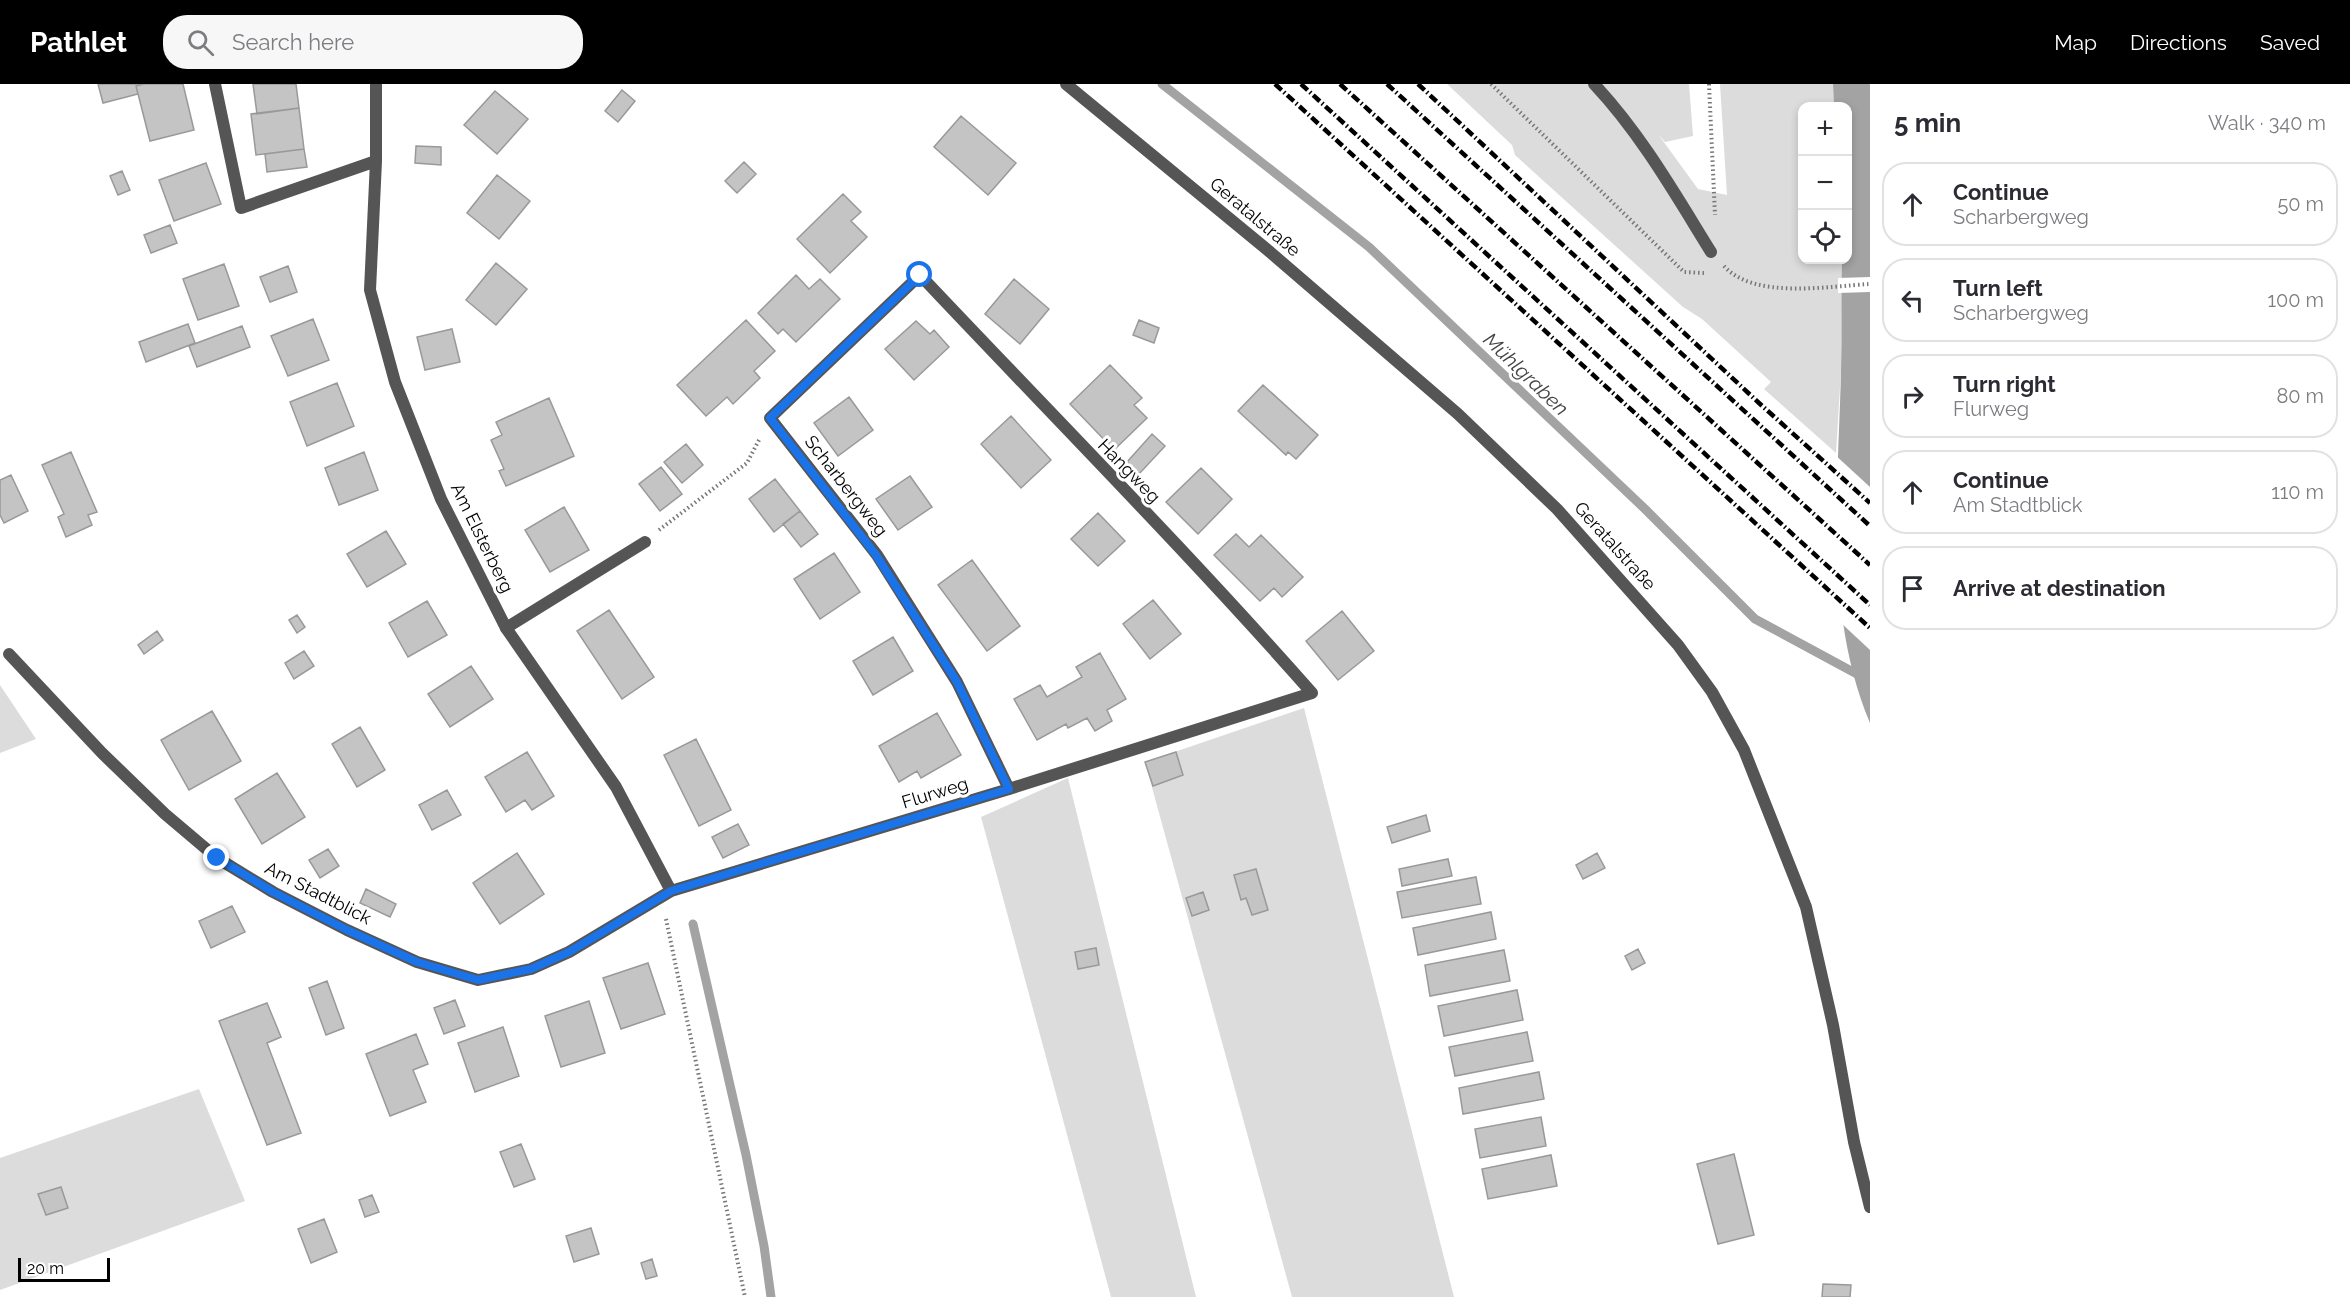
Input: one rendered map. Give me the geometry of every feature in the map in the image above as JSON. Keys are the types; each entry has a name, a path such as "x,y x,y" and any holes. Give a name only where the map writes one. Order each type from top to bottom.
{"street":[{"path":"215,84 241,208 376,161"},
{"name":"Am Elsterberg","path":"376,84 376,161 369,290 394,382 441,498 506,628 616,787 671,891"},
{"name":"Geratalstraße","path":"1066,84 1270,252 1458,414 1557,508 1678,645 1712,693 1744,750 1806,907 1833,1025 1854,1142 1870,1207"},
{"path":"1594,84 1617,108 1654,160 1711,252"},
{"name":"Hangweg","path":"920,275 1103,470 1232,603 1312,693"},
{"name":"Scharbergweg","path":"920,275 770,418 883,565 957,682 1009,789"},
{"path":"506,628 645,542"},
{"name":"Am Stadtblick","path":"9,654 102,753 165,814 217,858 273,892 417,962 478,980 531,969 569,952 671,891"},
{"name":"Flurweg","path":"671,891 1009,789 1312,693"}],"path":[{"path":"1491,84 1684,272 1707,273"},
{"path":"1709,84 1715,218 1711,252 1731,274"},
{"path":"1719,274 1731,274 1760,286 1793,288 1870,284"},
{"path":"645,542 747,463"},
{"path":"659,898 746,1297"}],"shaded area":[{"path":"1447,84 1689,84 1693,136 1665,142 1658,134 1698,189 1727,195 1720,84 1833,84 1834,102 1798,102 1798,264 1842,264 1841,371 1836,453 1764,389 1771,382 1702,319 1683,307 1515,155 1512,145"},
{"path":"1833,84 1870,84 1870,723 1855,681 1846,638 1837,551 1842,264 1852,264 1852,102 1834,102"},
{"path":"0,685 36,739 0,753"},
{"path":"1304,708 1454,1297 1292,1297 1145,762"},
{"path":"1068,778 1196,1297 1111,1297 981,817"},
{"path":"199,1089 245,1201 0,1290 0,1158"}],"pier":[{"path":"1870,277 1870,292 1838,293 1838,278"},
{"path":"1833,453 1870,487 1870,650 1840,622 1835,591"}],"building":[{"path":"98,84 144,84 136,86 138,94 103,103"},
{"path":"183,84 194,130 150,141 136,86"},
{"path":"253,84 296,84 299,108 257,114"},
{"path":"622,90 635,101 618,122 605,111"},
{"path":"495,91 528,119 497,154 464,125"},
{"path":"299,108 304,149 256,155 251,114"},
{"path":"961,116 1016,163 988,195 934,147"},
{"path":"416,146 441,147 441,165 415,163"},
{"path":"304,149 307,167 267,172 265,154"},
{"path":"744,162 756,174 737,193 725,181"},
{"path":"206,163 221,204 174,221 159,180"},
{"path":"122,171 130,190 118,195 110,176"},
{"path":"497,175 530,201 499,239 467,213"},
{"path":"843,194 861,212 851,221 867,237 830,273 797,239"},
{"path":"170,225 177,243 151,253 144,235"},
{"path":"496,263 527,289 496,325 466,300"},
{"path":"224,264 239,306 198,320 183,279"},
{"path":"288,266 297,292 270,302 260,277"},
{"path":"796,275 809,289 820,279 840,299 796,342 783,329 778,334 758,313"},
{"path":"1014,279 1049,309 1020,344 985,314"},
{"path":"313,319 329,360 288,376 271,336"},
{"path":"746,320 775,351 754,371 760,378 733,404 727,397 706,416 677,385"},
{"path":"1139,320 1159,328 1154,343 1133,335"},
{"path":"916,321 930,334 934,330 949,347 914,380 885,349"},
{"path":"188,324 195,343 146,362 139,342"},
{"path":"242,326 250,347 197,367 189,346"},
{"path":"452,329 460,362 425,370 417,337"},
{"path":"1110,365 1142,398 1134,405 1147,418 1114,450 1070,404"},
{"path":"337,383 354,426 307,446 290,402"},
{"path":"1263,385 1318,435 1296,459 1288,452 1286,455 1238,411"},
{"path":"849,397 873,430 838,456 814,423"},
{"path":"549,398 574,456 506,486 499,471 504,469 491,440 502,435 496,422"},
{"path":"1011,416 1051,460 1021,488 981,444"},
{"path":"1152,434 1165,446 1139,474 1127,462"},
{"path":"686,444 703,465 682,483 664,462"},
{"path":"71,452 97,512 88,515 92,525 66,537 58,517 64,514 42,465"},
{"path":"364,452 378,490 339,505 325,468"},
{"path":"661,467 682,494 660,511 639,484"},
{"path":"1201,468 1232,499 1198,534 1166,502"},
{"path":"11,475 28,511 4,523 0,515 0,480"},
{"path":"910,476 932,507 898,530 876,499"},
{"path":"775,479 800,511 774,532 749,499"},
{"path":"564,507 589,550 550,572 525,530"},
{"path":"800,511 818,534 801,547 783,524"},
{"path":"1098,513 1125,541 1098,566 1071,539"},
{"path":"386,531 406,564 367,587 347,554"},
{"path":"1236,534 1249,547 1261,535 1303,577 1282,597 1274,588 1260,601 1214,555"},
{"path":"834,553 860,592 820,619 794,579"},
{"path":"972,560 1020,626 987,651 938,585"},
{"path":"1153,600 1181,634 1150,659 1123,624"},
{"path":"427,601 447,635 408,657 389,623"},
{"path":"609,610 654,677 622,699 577,631"},
{"path":"1342,611 1374,651 1338,680 1306,641"},
{"path":"297,615 305,627 297,633 289,620"},
{"path":"157,631 163,640 144,654 138,645"},
{"path":"893,637 913,671 873,695 853,661"},
{"path":"304,651 314,666 294,679 285,663"},
{"path":"1100,653 1126,699 1107,710 1112,721 1095,731 1087,718 1068,728 1066,724 1037,740 1014,699 1040,685 1047,697 1082,677 1076,667"},
{"path":"471,666 493,699 450,727 428,694"},
{"path":"212,711 241,761 189,790 161,740"},
{"path":"937,713 961,755 921,778 917,771 899,782 879,746"},
{"path":"360,727 385,770 357,787 332,744"},
{"path":"696,739 731,810 699,826 664,755"},
{"path":"527,752 554,796 532,810 525,800 506,812 485,777"},
{"path":"1176,752 1183,775 1153,786 1145,762"},
{"path":"277,773 305,817 262,844 235,799"},
{"path":"447,790 461,815 432,830 419,805"},
{"path":"1426,815 1430,831 1392,843 1387,827"},
{"path":"738,824 749,845 723,858 712,837"},
{"path":"328,849 339,866 320,878 309,860"},
{"path":"517,853 544,894 500,924 473,883"},
{"path":"1597,853 1605,868 1583,879 1576,865"},
{"path":"1448,859 1452,876 1402,886 1399,869"},
{"path":"1256,869 1268,910 1252,915 1246,898 1241,900 1234,875"},
{"path":"1476,877 1481,904 1402,918 1397,892"},
{"path":"366,889 396,904 390,917 360,903"},
{"path":"1203,892 1209,910 1192,916 1186,898"},
{"path":"232,906 245,932 211,948 199,921"},
{"path":"1491,912 1496,939 1418,955 1413,928"},
{"path":"1096,948 1099,965 1078,969 1075,952"},
{"path":"1638,949 1645,963 1632,970 1625,956"},
{"path":"1504,950 1510,981 1430,996 1425,965"},
{"path":"648,963 665,1014 621,1029 603,978"},
{"path":"327,981 344,1028 326,1035 309,988"},
{"path":"1517,990 1523,1020 1444,1036 1438,1006"},
{"path":"455,1000 465,1026 444,1034 434,1008"},
{"path":"589,1001 605,1053 561,1067 545,1016"},
{"path":"267,1003 281,1037 267,1043 301,1133 267,1145 219,1021"},
{"path":"503,1027 519,1076 475,1092 458,1043"},
{"path":"1527,1032 1533,1061 1455,1076 1449,1047"},
{"path":"416,1034 428,1064 413,1070 426,1102 390,1116 366,1054"},
{"path":"1539,1072 1544,1099 1463,1114 1459,1088"},
{"path":"1541,1117 1546,1146 1480,1158 1475,1129"},
{"path":"521,1144 535,1179 514,1187 500,1152"},
{"path":"1734,1154 1754,1235 1718,1244 1697,1164"},
{"path":"1551,1155 1557,1186 1488,1199 1482,1169"},
{"path":"61,1187 68,1208 46,1215 38,1194"},
{"path":"372,1195 379,1212 365,1217 359,1200"},
{"path":"324,1219 337,1252 311,1263 298,1229"},
{"path":"591,1228 599,1254 574,1262 566,1236"},
{"path":"652,1259 657,1276 646,1279 641,1263"},
{"path":"1823,1284 1851,1285 1850,1297 1822,1297"}],"waterway":[{"name":"Mühlgraben","path":"1162,84 1369,247 1645,509 1755,619 1870,681"},
{"path":"693,924 746,1155 764,1246 771,1297"}],"railway":[{"path":"1275,84 1870,628"},
{"path":"1301,84 1870,605"},
{"path":"1340,84 1870,565"},
{"path":"1387,84 1870,526"},
{"path":"1418,84 1759,403 1870,503"}],"route":[{"path":"217,858 273,892 347,930 417,962 478,980 531,969 569,952 671,891 1009,789 957,682 876,555 770,418 920,275"}]}
